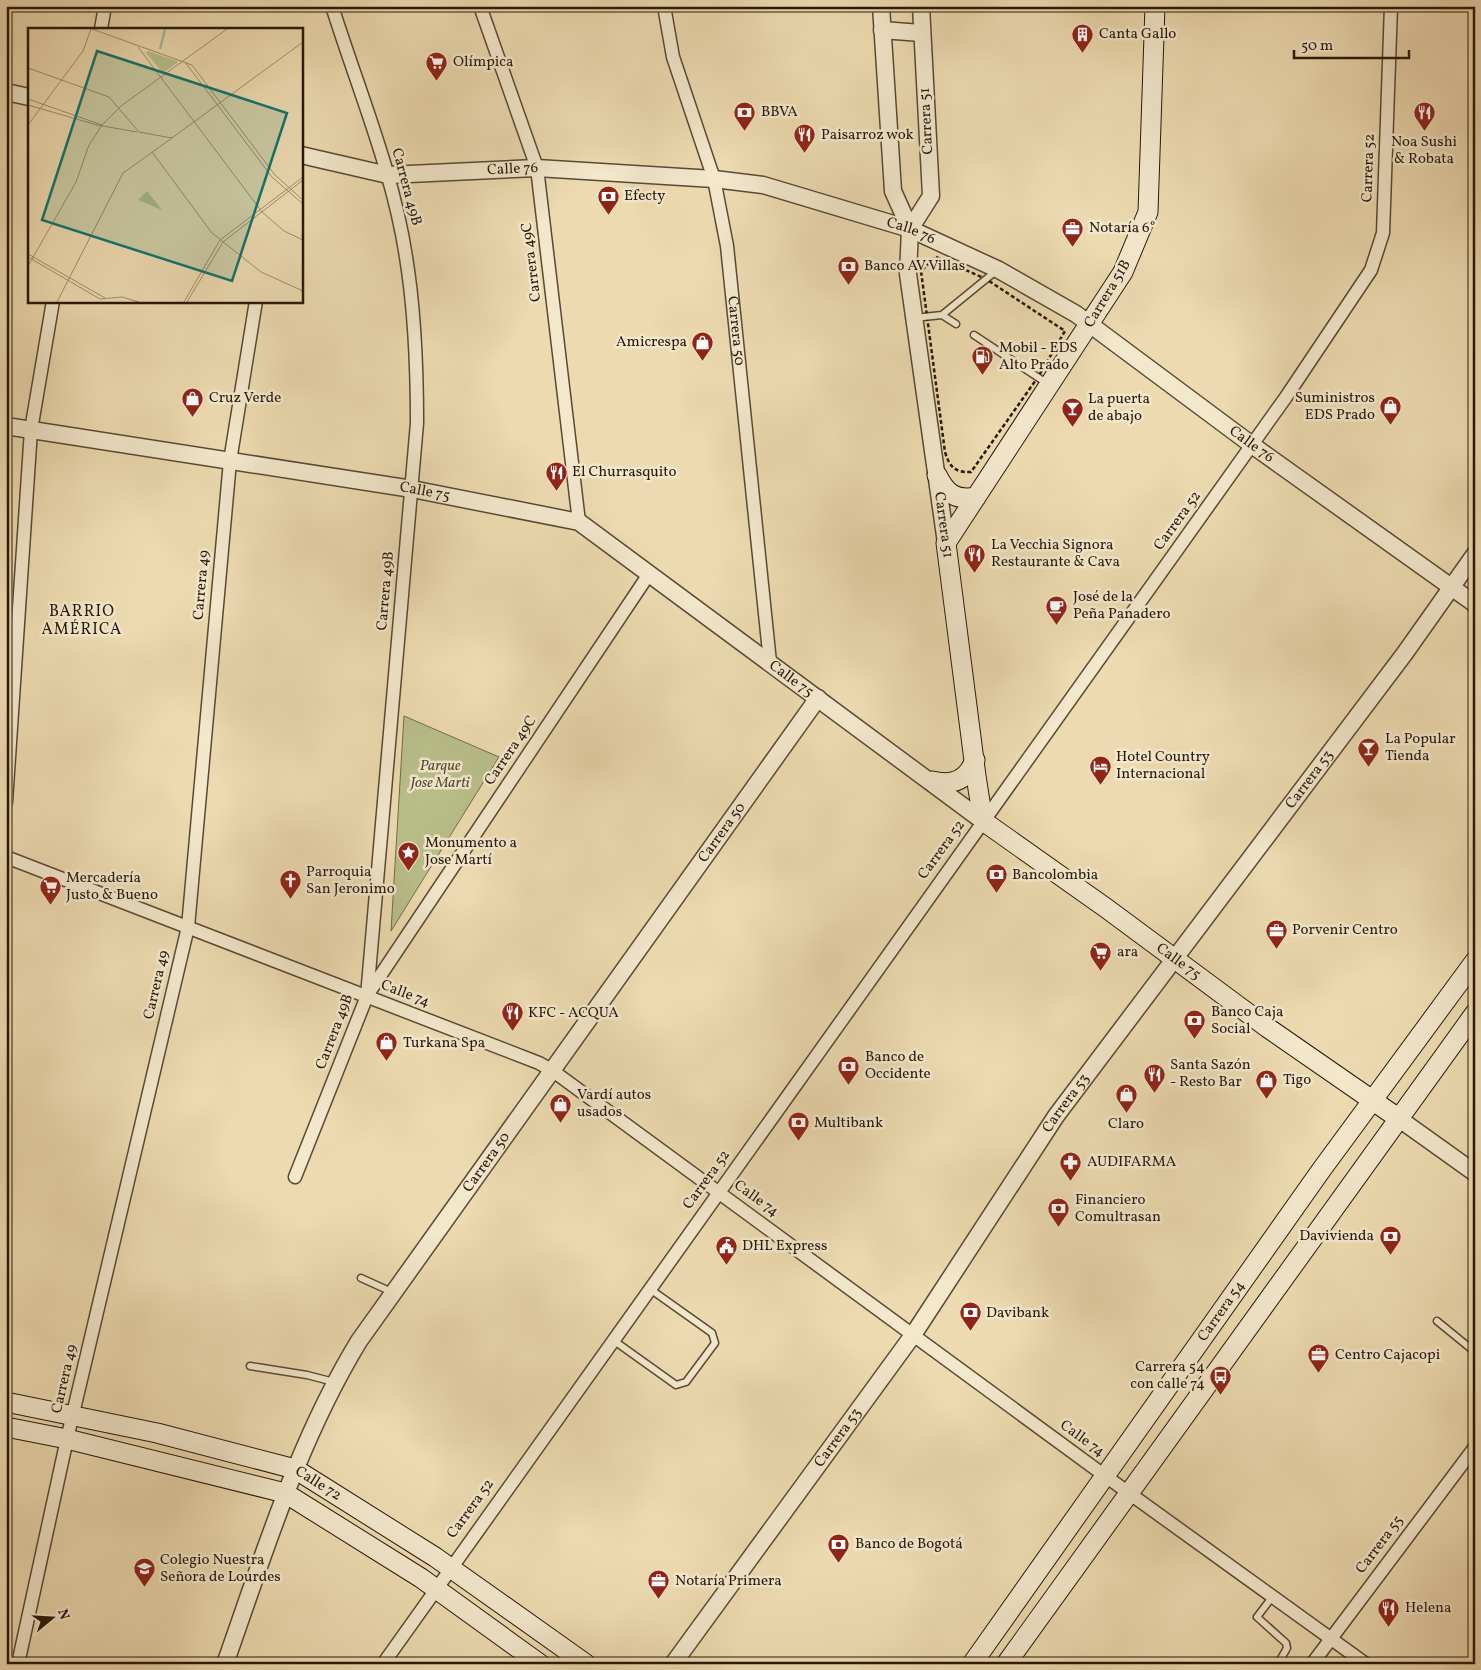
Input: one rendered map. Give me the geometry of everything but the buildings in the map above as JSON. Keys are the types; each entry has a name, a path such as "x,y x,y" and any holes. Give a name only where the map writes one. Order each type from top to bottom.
{"main road":[{"name":"Carrera 51B","path":"946,543 976,497 1044,381 1090,323 1123,272 1148,212 1154,6"},
{"path":"936,475 944,489 953,496 965,499 976,497"},
{"name":"Carrera 51","path":"946,543 984,821"},
{"path":"932,781 954,782 964,778 971,770 975,760"},
{"name":"Calle 75","path":"984,821 1268,1028 1398,1118"},
{"name":"Carrera 54","path":"972,1664 1228,1302 1475,962"},
{"name":"Carrera 54","path":"1006,1664 1475,1013"},
{"path":"1228,1302 1253,1319"},
{"name":"Calle 72","path":"6,1402 157,1433 295,1469 450,1567 586,1664"},
{"name":"Calle 72","path":"6,1427 67,1439 285,1493 436,1589 540,1664"}],"street":[{"path":"101,28 105,6"},
{"name":"Carrera 49B","path":"295,1177 367,996 417,423 417,349 406,256 388,175 332,6"},
{"name":"Carrera 49C","path":"480,6 537,168 579,522"},
{"name":"Carrera 50","path":"664,6 673,57 714,179 727,246 770,662"},
{"name":"Carrera 51","path":"881,6 893,191 910,229 908,274 920,318 936,475 946,543"},
{"name":"Carrera 51","path":"910,229 931,196 921,6"},
{"name":"Carrera 52","path":"383,1664 450,1567 1252,445 1372,270 1383,233 1391,6"},
{"path":"882,30 922,33"},
{"path":"6,92 28,97"},
{"name":"Calle 76","path":"302,155 388,175 537,168 714,179 763,185 910,229 992,274 1090,323 1252,445 1475,604"},
{"path":"6,802 31,430 53,302"},
{"name":"Carrera 49","path":"18,1664 67,1439 188,927 230,461 256,302"},
{"name":"Calle 75","path":"6,426 412,489 579,522 984,821"},
{"name":"Carrera 53","path":"673,1664 914,1335 1056,1116 1453,588 1475,554"},
{"name":"Carrera 49C","path":"367,996 649,574"},
{"name":"Carrera 50","path":"225,1664 285,1493 334,1382 359,1341 818,698"},
{"name":"Calle 74","path":"6,857 538,1063 552,1071 1105,1476 1366,1664"},
{"name":"Calle 75","path":"1398,1118 1475,1173"},
{"name":"Carrera 55","path":"1312,1664 1475,1447"}],"lane":[{"path":"920,318 942,315 992,274"},
{"path":"942,315 956,324"},
{"path":"974,335 1044,381"},
{"path":"361,1278 394,1293"},
{"path":"612,1340 676,1385 686,1382 715,1343 712,1333 649,1288"},
{"path":"1437,1321 1475,1352"},
{"path":"250,1366 307,1375 334,1382"},
{"path":"1273,1596 1257,1617 1286,1643 1286,1648 1278,1664"}],"path":[{"path":"936,257 992,274 1065,331 1044,381 971,472 962,473 949,464 945,452 920,318 922,270 936,257"}],"green space":[{"name":"Parque Jose Marti","path":"404,716 499,757 391,931"}],"place":[{"name":"Canta Gallo","path":"1083,53"},
{"name":"Olímpica","path":"437,81"},
{"name":"BBVA","path":"745,131"},
{"name":"Noa Sushi & Robata","path":"1424,132"},
{"name":"Paisarroz wok","path":"805,154"},
{"name":"Efecty","path":"608,215"},
{"name":"Notaría 6°","path":"1073,247"},
{"name":"Banco AV Villas","path":"848,285"},
{"name":"Amicrespa","path":"703,361"},
{"name":"Mobil - EDS Alto Prado","path":"983,376"},
{"name":"Cruz Verde","path":"193,417"},
{"name":"Suministros EDS Prado","path":"1391,426"},
{"name":"La puerta de abajo","path":"1072,427"},
{"name":"El Churrasquito","path":"556,491"},
{"name":"La Vecchia Signora Restaurante & Cava","path":"975,573"},
{"name":"José de la Peña Panadero","path":"1057,625"},
{"name":"La Popular Tienda","path":"1369,767"},
{"name":"Hotel Country Internacional","path":"1100,785"},
{"name":"Monumento a Jose Martí","path":"409,871"},
{"name":"Bancolombia","path":"996,894"},
{"name":"Parroquia San Jeronimo","path":"290,900"},
{"name":"Mercadería Justo & Bueno","path":"50,906"},
{"name":"Porvenir Centro","path":"1276,949"},
{"name":"ara","path":"1101,971"},
{"name":"KFC - ACQUA","path":"512,1032"},
{"name":"Banco Caja Social","path":"1195,1040"},
{"name":"Turkana Spa","path":"387,1062"},
{"name":"Banco de Occidente","path":"849,1085"},
{"name":"Santa Sazón - Resto Bar","path":"1154,1093"},
{"name":"Tigo","path":"1267,1099"},
{"name":"Claro","path":"1126,1114"},
{"name":"Vardí autos usados","path":"561,1123"},
{"name":"Multibank","path":"798,1142"},
{"name":"AUDIFARMA","path":"1071,1181"},
{"name":"Financiero Comultrasan","path":"1059,1228"},
{"name":"Davivienda","path":"1390,1255"},
{"name":"DHL Express","path":"726,1265"},
{"name":"Davibank","path":"970,1332"},
{"name":"Centro Cajacopi","path":"1319,1374"},
{"name":"Carrera 54 con calle 74","path":"1221,1395"},
{"name":"Banco de Bogotá","path":"839,1563"},
{"name":"Colegio Nuestra Señora de Lourdes","path":"144,1588"},
{"name":"Notaría Primera","path":"659,1600"},
{"name":"Helena","path":"1389,1627"}],"district":[{"name":"BARRIO AMÉRICA","path":"82,621"}]}
